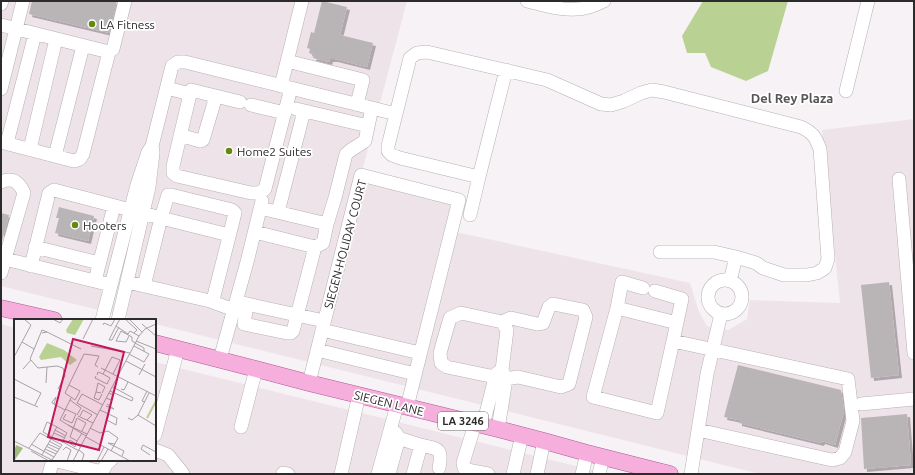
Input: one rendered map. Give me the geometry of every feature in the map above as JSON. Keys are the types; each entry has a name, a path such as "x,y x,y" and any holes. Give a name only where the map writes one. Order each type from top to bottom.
{"main road":[{"path":"1,308 50,319"},
{"name":"SIEGEN LANE","path":"156,343 309,383 544,440 603,457 641,471 665,473"}],"street":[{"path":"1,89 23,1"},
{"path":"35,34 4,143 74,161 80,159 83,154 109,52 113,49 125,1"},
{"path":"220,359 239,306 260,208 286,110 287,61 302,1"},
{"path":"527,1 561,9 577,9 590,7 604,1"},
{"path":"846,91 868,1"},
{"path":"1,25 109,52"},
{"path":"30,149 56,39"},
{"path":"55,156 83,46"},
{"path":"479,177 400,158 392,155 388,151 410,58 417,53 427,52 547,80 601,104 611,105 652,90 801,127 810,131 816,139 820,149 828,259 825,268 817,273 807,275 784,275 763,268 756,263 714,252 660,252"},
{"path":"287,61 363,80 357,104"},
{"path":"102,319 111,285 136,212 149,187 153,153 152,146 172,66 178,62 185,62 396,114"},
{"path":"470,215 506,70"},
{"path":"167,88 190,94"},
{"path":"265,188 259,193 251,193 177,176 173,173 173,166 191,90 246,103 286,110 304,111 368,126"},
{"path":"180,135 203,140 216,96"},
{"path":"255,232 316,247 323,243 346,154 365,141 372,108"},
{"path":"278,212 304,111"},
{"name":"SIEGEN-HOLIDAY COURT","path":"309,383 361,175 459,200 415,374 402,406 395,434"},
{"path":"899,179 914,352"},
{"path":"1,182 6,180 14,180 20,185 24,193 3,258 1,273"},
{"path":"30,266 49,193 54,190 230,235"},
{"path":"144,286 160,218 168,195 171,195 232,210 235,213 214,296 210,301"},
{"path":"94,281 114,206"},
{"path":"260,208 327,224"},
{"path":"118,319 127,282 136,212"},
{"path":"35,247 99,263"},
{"path":"239,306 244,324 287,333 293,331 316,247"},
{"path":"730,281 736,257"},
{"path":"3,258 30,266 111,285"},
{"path":"719,281 730,281 739,288 742,299 740,305 732,313 721,314 716,312 709,304 708,293 714,284 719,281"},
{"path":"127,282 210,301 298,315 323,325 420,353"},
{"path":"622,282 682,298 658,413 593,397 617,308 622,282"},
{"path":"553,304 583,310 586,317 569,384 561,387 518,377 501,376 447,367 441,363 440,353 450,318 461,313 502,322 511,318 537,324 543,323 548,307 553,304"},
{"path":"617,308 677,323"},
{"path":"691,474 707,374 721,314"},
{"path":"488,474 466,470 463,463 485,426 501,376 507,330 502,322"},
{"path":"673,341 848,379 853,421 845,452 840,458 832,460 698,430"},
{"path":"156,432 178,349"},
{"path":"317,350 415,374"},
{"path":"240,427 256,368"},
{"path":"341,474 359,395"},
{"path":"861,404 914,399"},
{"path":"395,434 421,445 434,447 440,455 441,461 439,468"},
{"path":"378,474 395,434"},
{"path":"389,474 395,434"},
{"path":"513,474 522,435"},
{"path":"537,474 544,440"},
{"path":"413,474 421,445"},
{"path":"156,450 168,455 182,474"},
{"path":"582,474 587,453"},
{"path":"599,474 603,457"},
{"path":"49,474 53,461"},
{"path":"57,461 102,473 110,461"},
{"path":"282,474 288,474"}],"shaded area":[{"path":"1,1 407,1 361,175 459,200 451,231 690,283 699,312 707,326 728,330 747,319 750,300 840,303 822,130 914,119 914,474 760,474 156,324 156,319 135,319 1,286"},
{"path":"703,1 788,1 768,71 746,81 711,67 705,53 687,53 682,36"},
{"path":"1,324 14,328 14,461 156,461 156,362 608,474 1,474"}],"building":[{"name":"LA Fitness","path":"32,1 117,1 109,33 29,14"},
{"path":"322,1 347,7 340,35 373,43 367,67 335,59 330,59 329,62 313,58 314,55 309,53 310,49 307,48 311,32 314,33"},
{"name":"Hooters","path":"59,207 94,216 88,241 55,233 59,218 56,218"},
{"path":"1,213 9,215 2,241 1,241"},
{"path":"889,282 899,375 871,378 861,285"},
{"path":"738,365 841,390 844,411 835,445 739,423 739,420 724,417"},
{"path":"907,414 911,465 864,469 861,418"}],"place":[{"name":"LA Fitness","path":"92,24"},
{"name":"Home2 Suites","path":"229,151"},
{"name":"Hooters","path":"75,225"}],"district":[{"name":"Del Rey Plaza","path":"792,98"}]}
